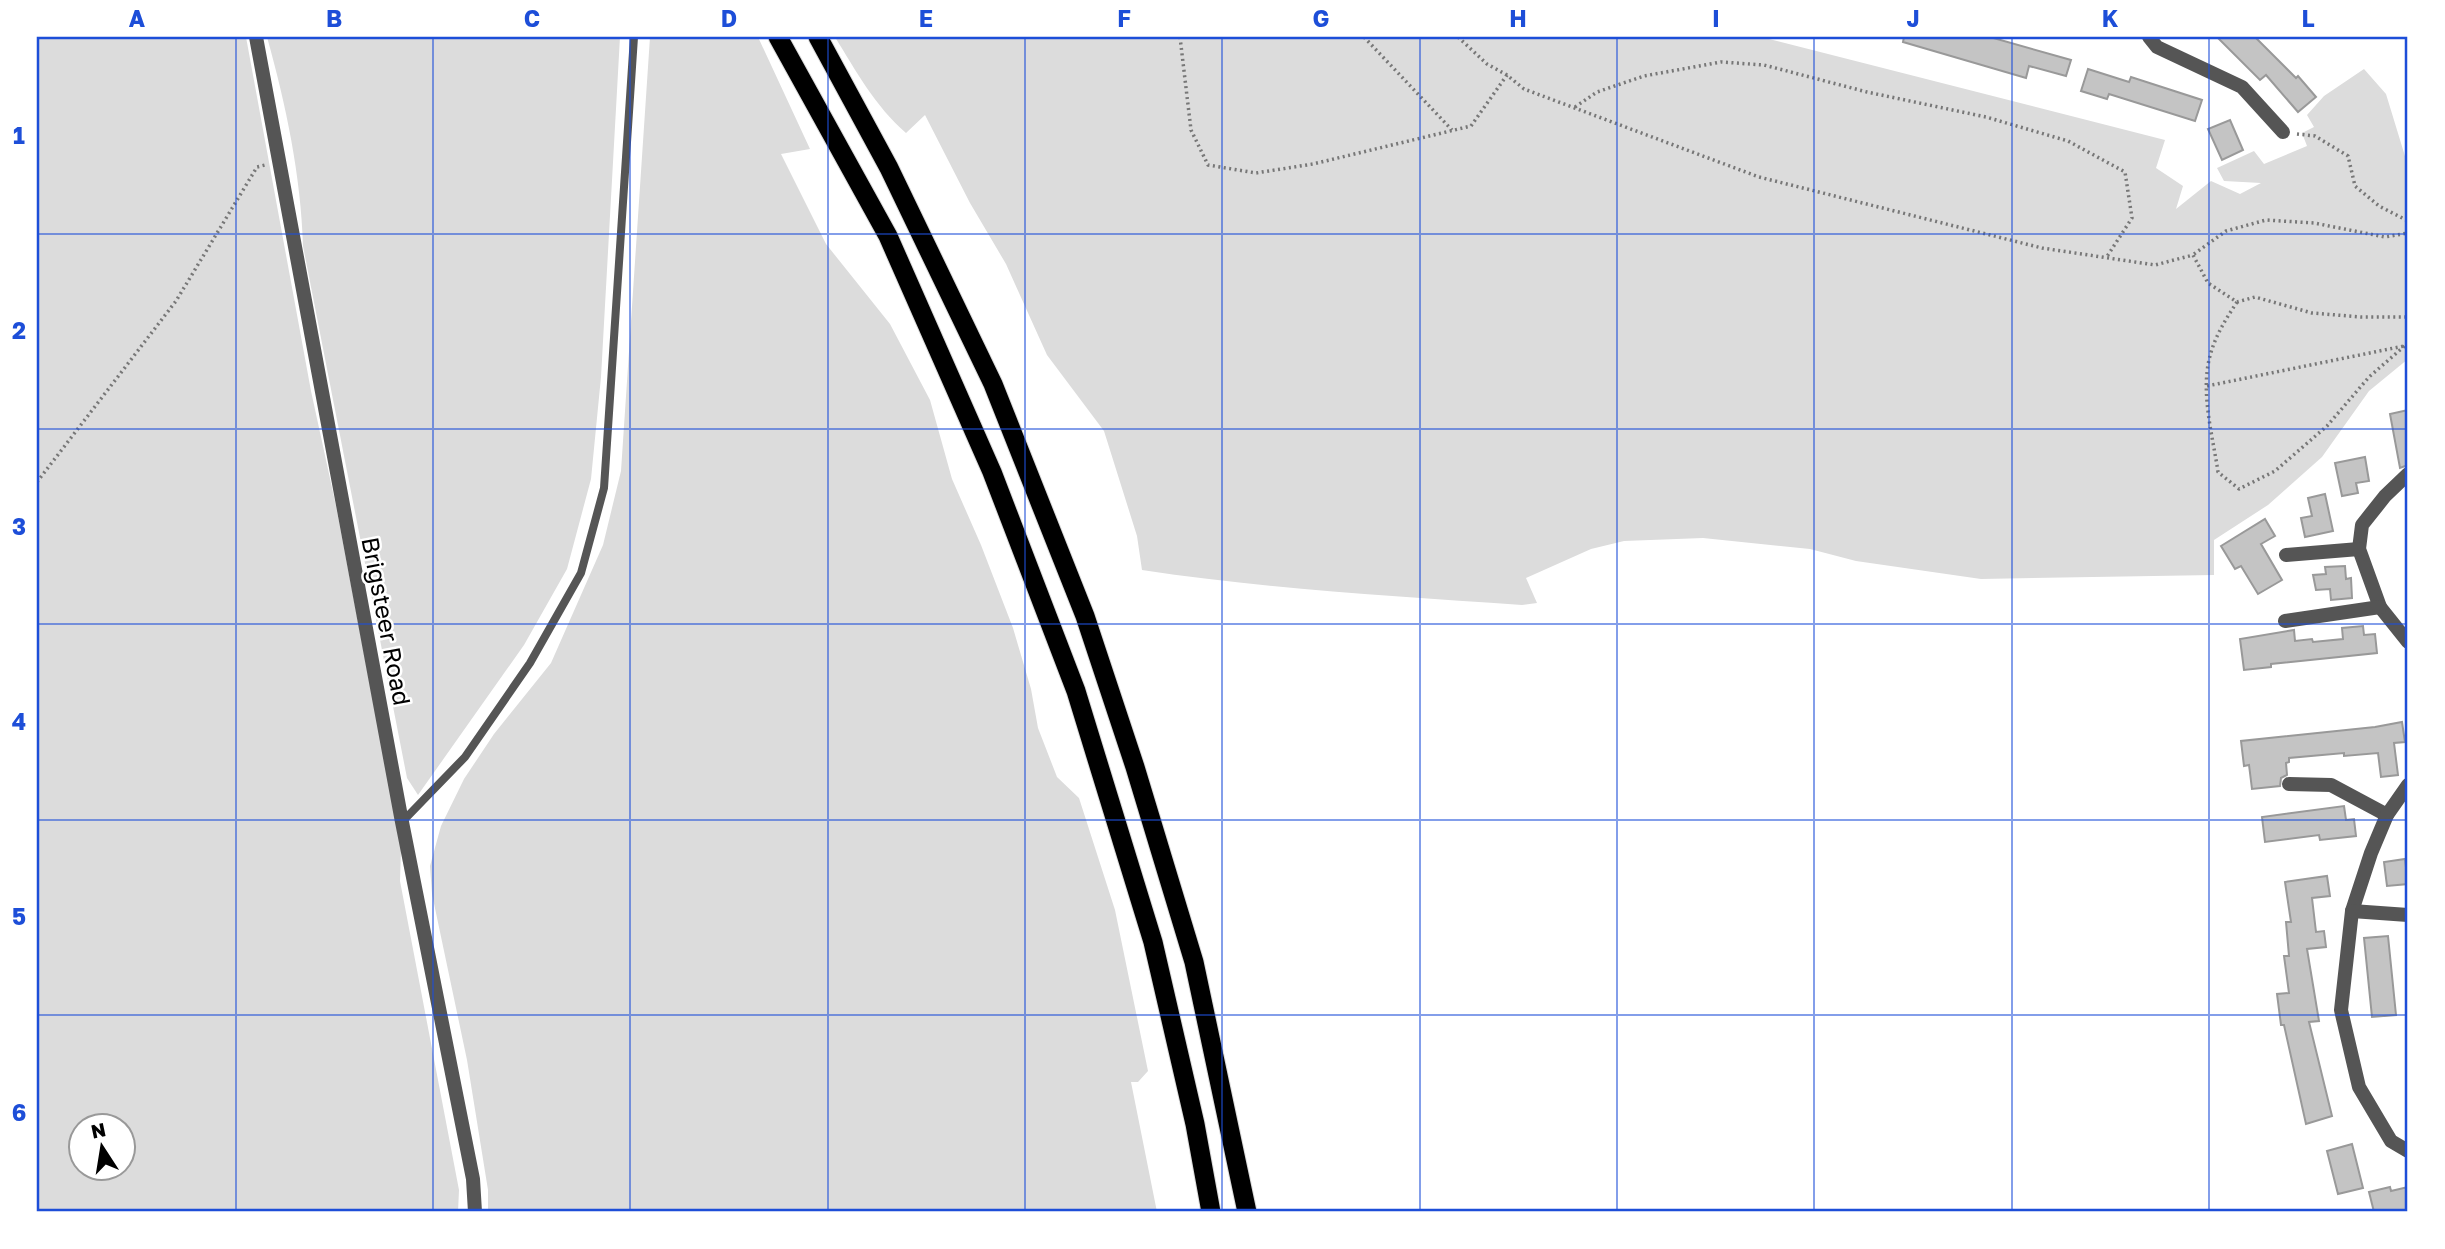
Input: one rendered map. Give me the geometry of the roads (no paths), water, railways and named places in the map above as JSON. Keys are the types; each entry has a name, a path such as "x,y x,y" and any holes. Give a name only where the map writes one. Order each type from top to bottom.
{"highway":[{"path":"778,37 888,236 992,472 1076,691 1153,942 1195,1124 1212,1212"},
{"path":"818,37 889,168 993,384 1086,616 1194,962 1247,1212"}],"street":[{"name":"Brigsteer Road","path":"256,37 402,822 474,1179 475,1212"},
{"path":"2149,37 2157,47 2242,88 2283,132"},
{"path":"2408,474 2385,496 2362,525 2359,549 2380,607 2408,642"},
{"path":"2286,555 2359,549"},
{"path":"2285,621 2380,607"},
{"path":"2289,784 2331,785 2387,815"},
{"path":"2408,785 2387,815 2352,911 2340,1010 2359,1087 2391,1140 2408,1151"},
{"path":"2352,911 2408,915"}],"lane":[{"path":"402,822 465,757 530,663 581,573 604,488 634,37"}]}
